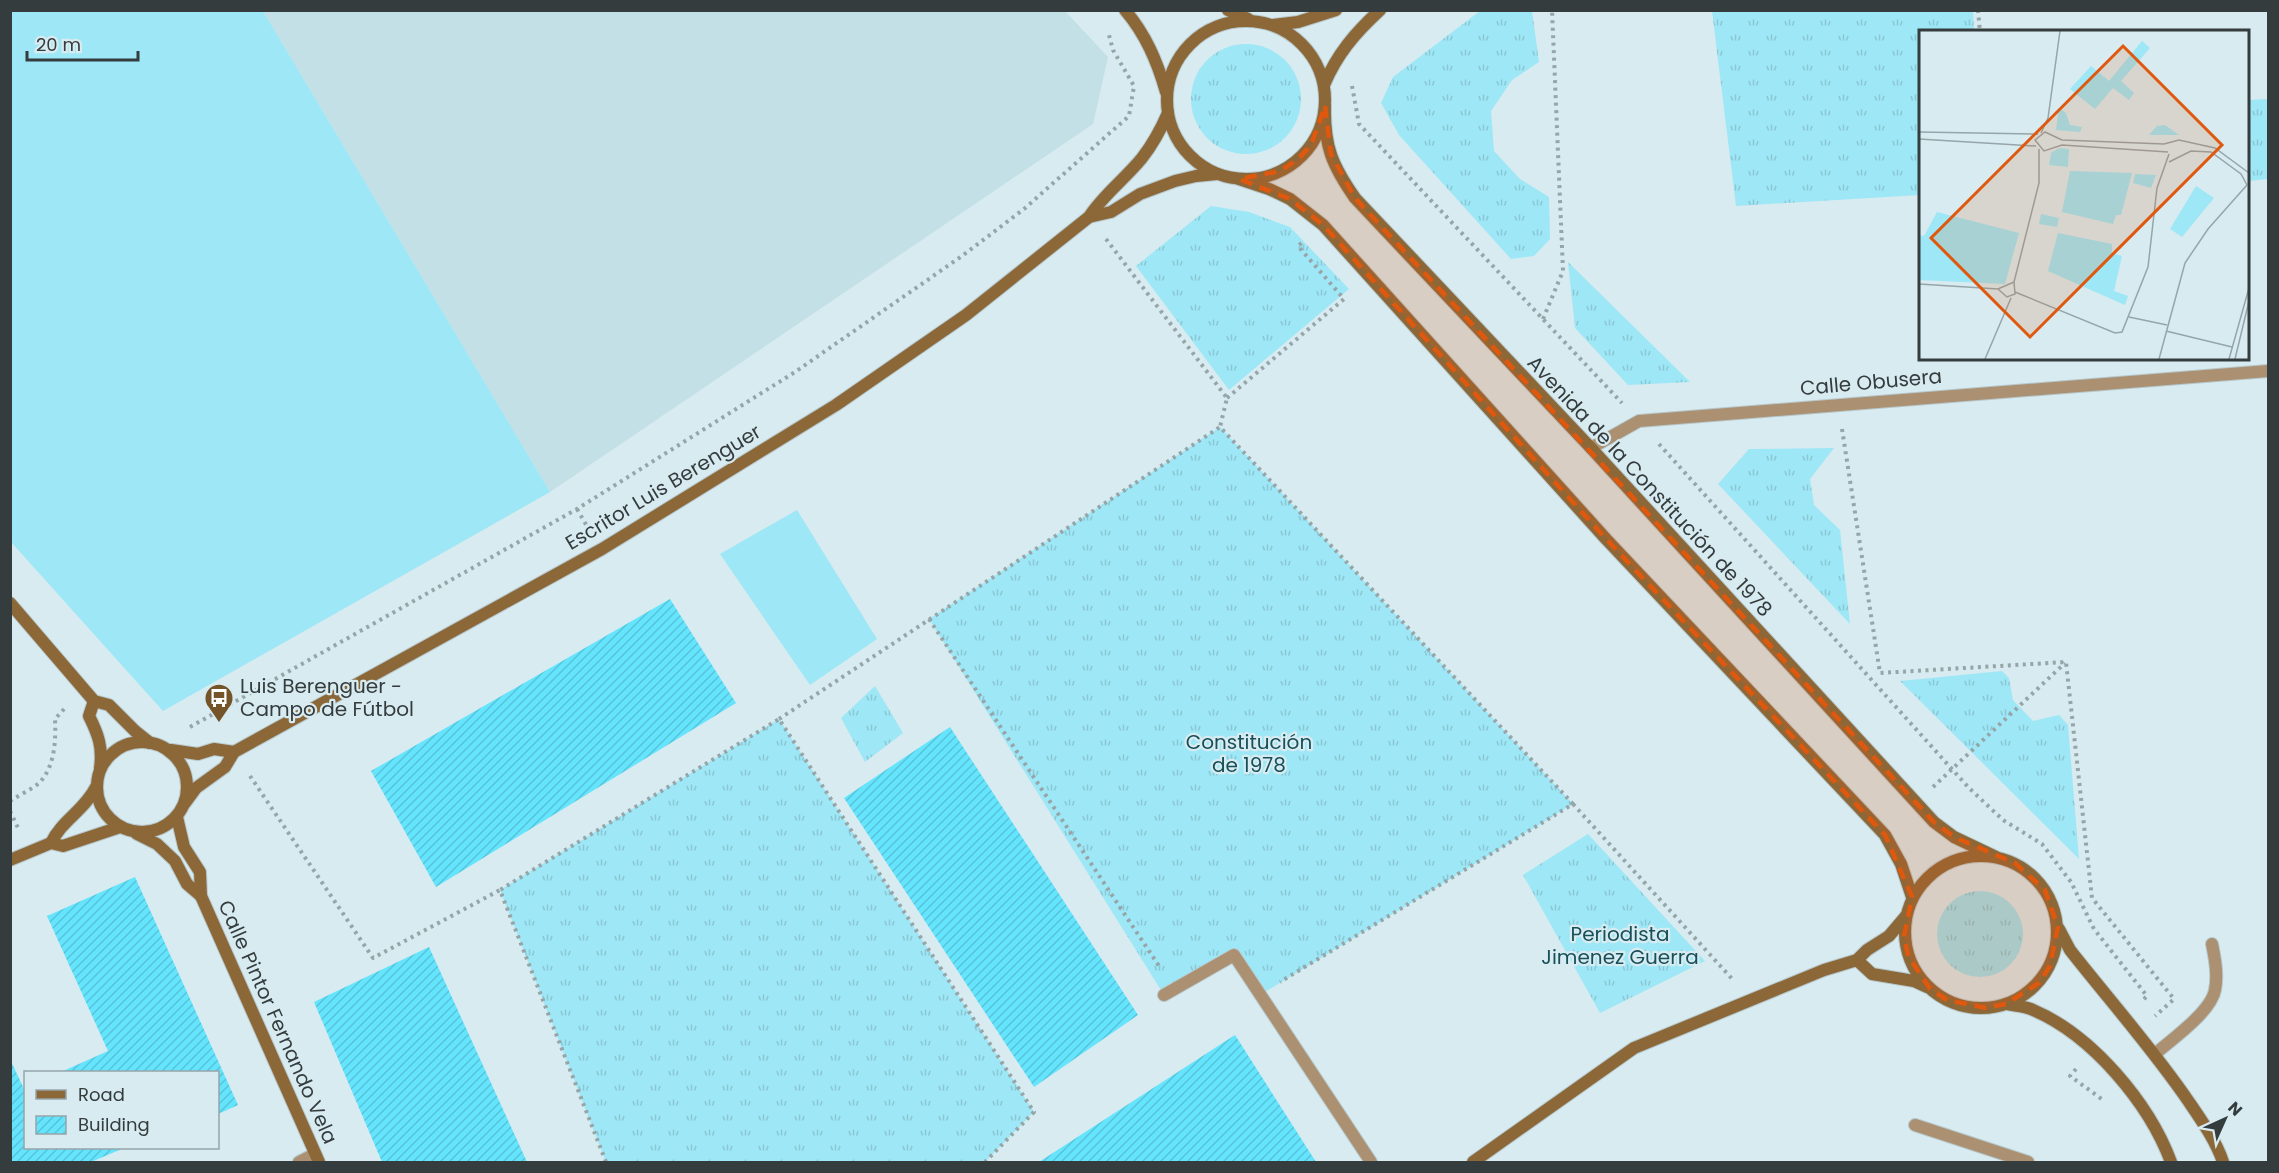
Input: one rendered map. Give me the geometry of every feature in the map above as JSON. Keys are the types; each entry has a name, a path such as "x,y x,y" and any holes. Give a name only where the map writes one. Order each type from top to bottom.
{"street":[{"path":"1228,10 1291,34 1306,48 1317,66 1324,85 1325,106 1320,127 1311,145 1297,160 1280,171 1260,177 1239,178"},
{"path":"1272,25 1298,22 1336,10"},
{"path":"1324,85 1332,65 1346,44 1380,10"},
{"path":"1127,12 1145,38 1159,66 1174,133 1185,150 1200,165 1219,174 1239,178 1290,199 1323,225 1606,539 1885,836 1901,864 1912,897"},
{"path":"1166,93 1171,72 1180,54 1194,39 1212,28 1231,21 1252,20"},
{"name":"Avenida de la Constitución de 1978","path":"1325,106 1324,133 1330,154 1339,175 1355,198 1590,448 1934,822 1954,837 1996,857"},
{"name":"Escritor Luis Berenguer","path":"186,803 196,788 225,767 234,752 602,549 836,405 966,315 1089,217 1100,200 1142,158 1160,132 1168,113"},
{"name":"Escritor Luis Berenguer","path":"1089,217 1111,212 1140,194 1175,181 1219,174"},
{"name":"Calle Obusera","path":"1590,448 1639,421 2268,371"},
{"path":"10,603 94,701 109,705 150,743"},
{"path":"51,843 57,831 89,802 96,787 102,755 100,738 89,716 94,701"},
{"path":"96,787 99,803 108,817 120,827 135,832 150,832 165,827 177,817 186,803 188,788 185,772 177,758 165,748 150,743 134,742 120,748 107,758 99,772"},
{"name":"Escritor Luis Berenguer","path":"165,748 181,753 198,754 214,749 234,752"},
{"name":"Calle Pintor Fernando Vela","path":"177,817 184,847 200,872 201,896 317,1158"},
{"path":"10,860 51,843 63,846 120,827"},
{"name":"Calle Pintor Fernando Vela","path":"135,832 157,844 175,861 187,884 201,896"},
{"path":"1930,989 1917,973 1908,956 1904,936 1906,916 1912,897 1939,867 1957,859 1977,855 1996,857 2015,863 2032,874 2045,890 2054,907 2058,927 2070,950 2155,1054 2200,1118 2223,1162"},
{"path":"1473,1162 1634,1048 1824,970 1857,960 1867,950 1889,936 1906,916"},
{"path":"1857,960 1872,974 1914,981 1947,1000 1966,1006 1986,1008 2006,1004 2024,995 2039,982 2050,966 2056,947 2058,927"},
{"path":"2155,1054 2191,1023 2208,1005 2215,992 2216,968 2212,944"},
{"path":"1169,992 1234,955 1371,1162"},
{"path":"2006,1004 2031,1009 2060,1024 2093,1049 2138,1102 2166,1148 2170,1162"},
{"path":"1915,1125 2028,1162"},
{"path":"299,1162 317,1158"}],"path":[{"path":"1543,319 1563,272 1552,10"},
{"path":"1978,10 1980,30"},
{"path":"183,730 577,509 795,372 962,256 1024,209 1129,116 1134,86 1113,50 1109,35 1127,12"},
{"path":"1352,81 1359,124 1639,421 1952,769 2003,820 2042,844 2071,882 2094,928 2147,996 2126,1018"},
{"path":"1089,217 1227,398"},
{"path":"234,752 373,958 500,890 779,719 1220,427 1227,398 1344,299 1298,246 1323,225"},
{"path":"1838,405 1880,673 2066,662"},
{"path":"1220,427 1573,804 1751,1000"},
{"path":"929,620 1169,992"},
{"path":"1917,803 2066,662"},
{"path":"2066,662 2092,898 2174,999 2137,1032"},
{"path":"10,801 40,782 53,758 56,739 55,719 84,688"},
{"path":"779,719 1034,1112 985,1162"},
{"path":"1260,995 1573,804"},
{"path":"500,890 606,1162"},
{"path":"2093,1049 2070,1076 2107,1104"}],"highlighted area":[{"path":"1325,106 1331,154 1355,198 1934,822 1954,837 2015,863 2045,890 2058,927 2050,966 2039,983 2006,1004 1986,1008 1947,1000 1930,989 1908,956 1904,936 1912,897 1885,835 1606,539 1323,225 1290,199 1239,179 1280,171 1297,160 1311,145"}],"shaded area":[{"path":"263,11 1065,11 1108,57 1093,124 550,492"}],"green space":[{"path":"11,10 263,11 550,492 163,711 11,542"},
{"path":"1480,11 1532,11 1539,62 1512,80 1491,111 1494,151 1520,179 1549,197 1550,239 1534,256 1511,259 1399,135 1381,103 1393,77"},
{"path":"1712,11 1973,11 1974,30 1919,30 1919,195 1736,206"},
{"path":"1246,44 1267,48 1285,60 1297,78 1301,99 1297,120 1285,138 1267,150 1246,154 1225,150 1207,138 1195,120 1191,99 1195,78 1207,60 1225,48"},
{"path":"2268,99 2268,179 2249,181 2249,100"},
{"path":"1211,206 1249,212 1290,227 1349,289 1229,390 1136,266"},
{"path":"1568,262 1690,382 1628,385 1575,328"},
{"name":"Constitución de 1978","path":"1220,427 1573,804 1260,995 1234,955 1164,995 929,619"},
{"path":"1834,448 1810,479 1814,505 1840,530 1850,624 1718,484 1749,449"},
{"path":"797,510 877,639 810,685 720,554"},
{"path":"2002,671 2009,678 2013,700 2033,721 2059,715 2068,725 2079,859 1900,681"},
{"path":"875,686 903,733 865,762 841,718"},
{"path":"779,719 1034,1112 985,1162 606,1162 500,890"},
{"name":"Periodista Jimenez Guerra","path":"1588,834 1705,961 1600,1013 1523,875"},
{"path":"1980,891 1996,895 2010,904 2019,918 2023,934 2019,950 2010,964 1996,973 1980,977 1964,973 1950,964 1941,950 1937,934 1941,918 1950,904 1964,895"}],"building":[{"path":"670,599 736,703 436,887 371,771"},
{"path":"950,727 1138,1015 1034,1087 844,798"},
{"path":"135,877 238,1105 219,1114 219,1071 63,1071 108,1051 47,916"},
{"path":"429,947 527,1162 382,1162 314,1002"},
{"path":"1235,1035 1316,1162 1039,1162"},
{"path":"10,1059 24,1089 24,1149 122,1149 91,1162 10,1162"}],"place":[{"name":"Luis Berenguer - Campo de Fútbol","path":"219,724"}]}
